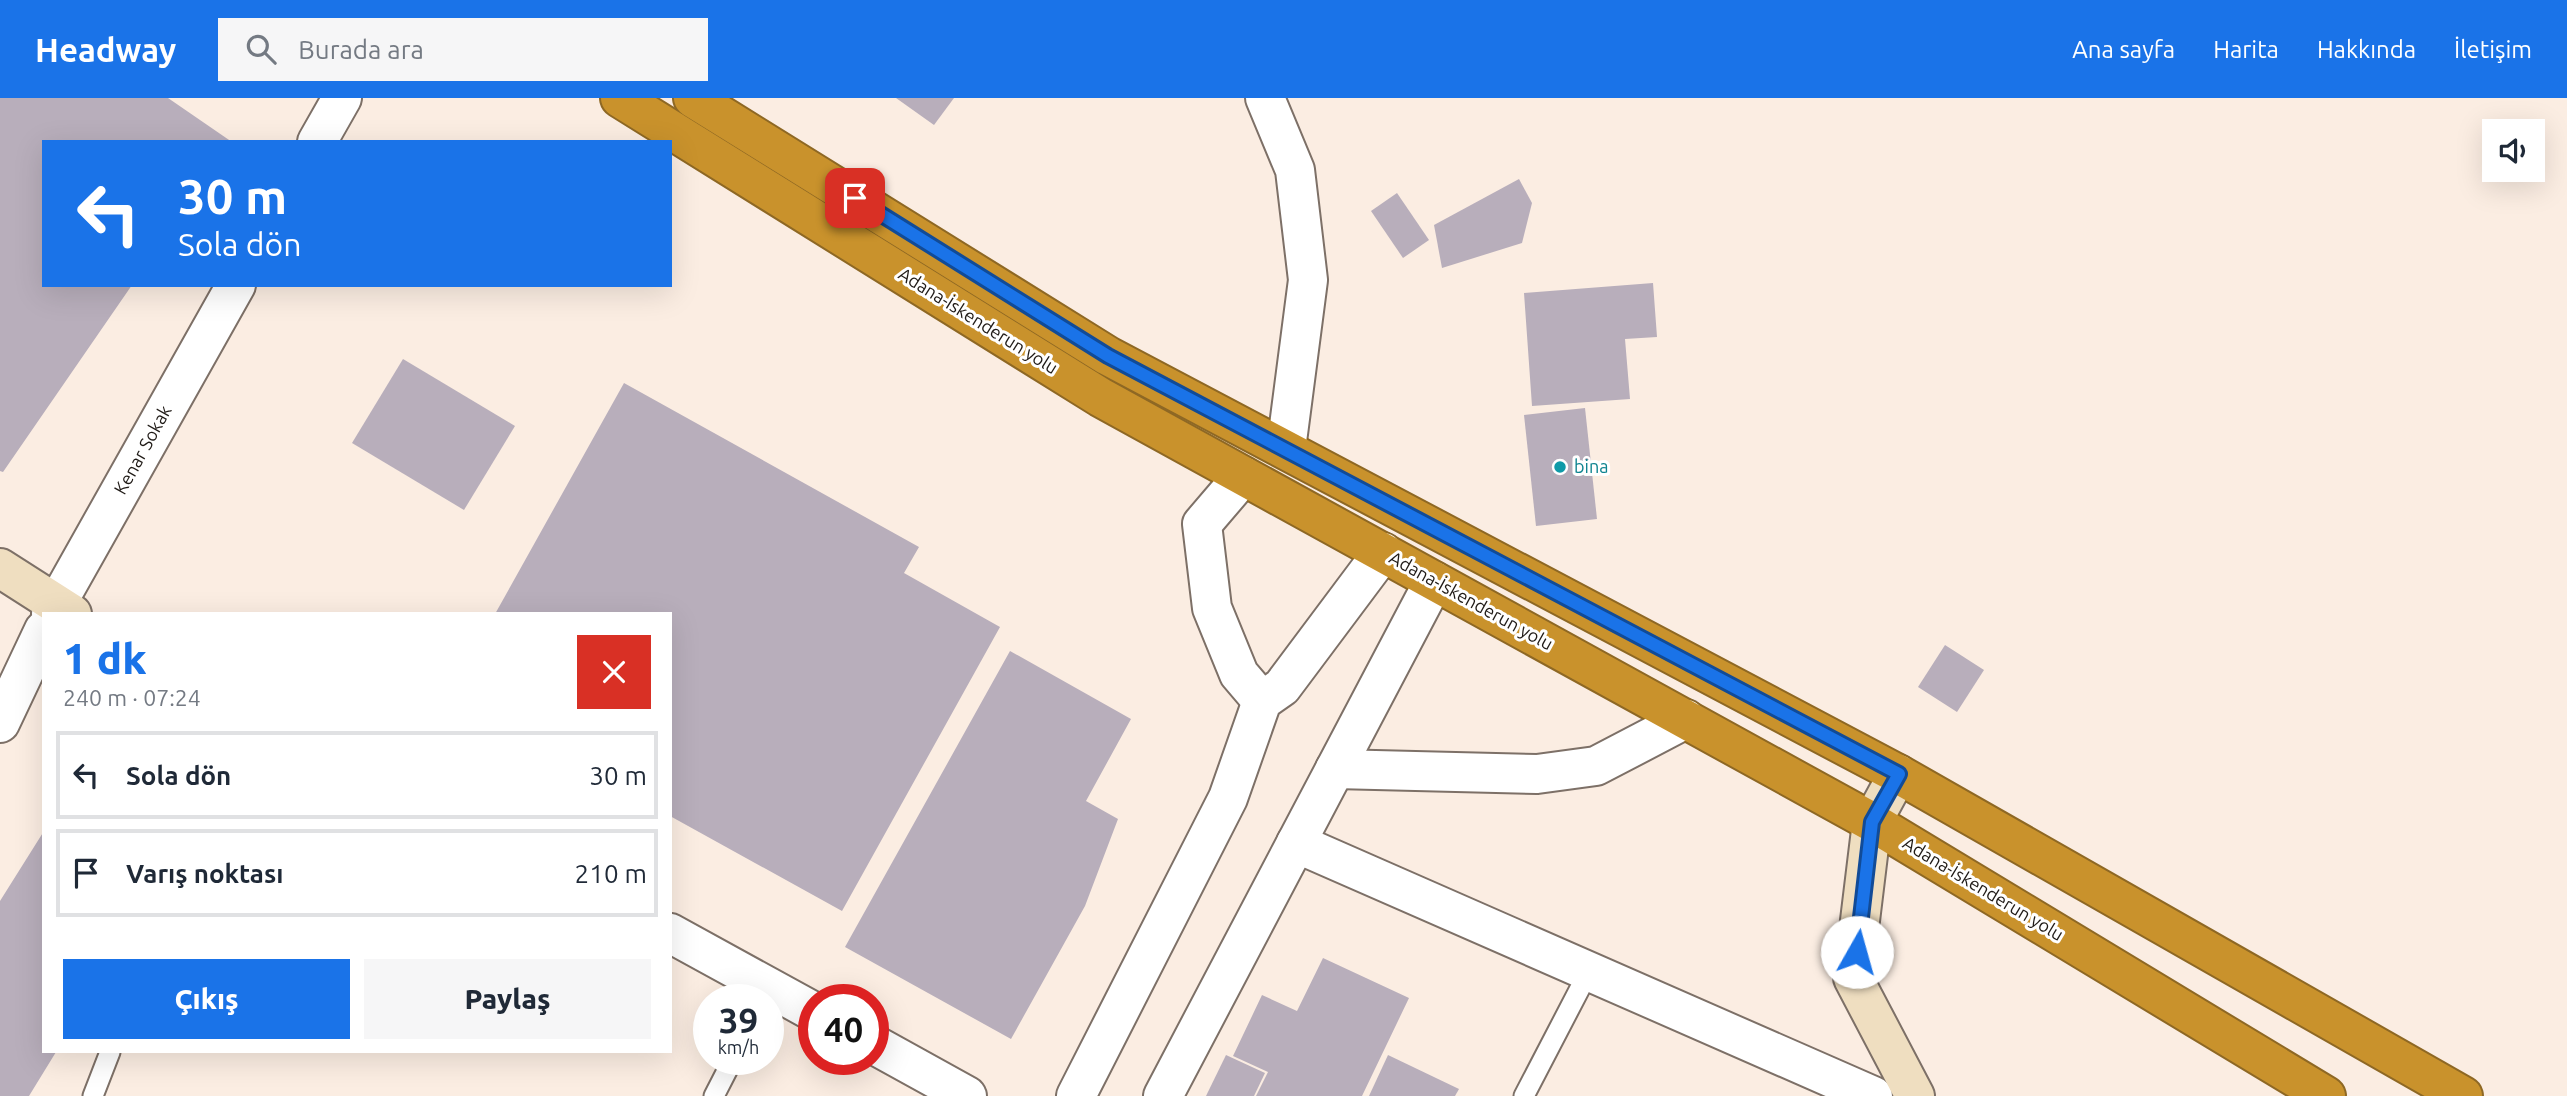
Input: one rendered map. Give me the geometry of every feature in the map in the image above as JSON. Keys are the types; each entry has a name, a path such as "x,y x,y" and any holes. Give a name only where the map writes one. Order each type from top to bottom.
{"highway":[{"name":"Adana-İskenderun yolu","path":"620,98 1100,397 1872,822 2326,1096"},
{"path":"693,98 1108,356 1899,774 2463,1096"}],"street":[{"path":"318,140 342,98"},
{"path":"1265,98 1295,170 1308,279 1286,449"},
{"name":"Kenar Sokak","path":"57,612 235,287"},
{"path":"1243,476 1202,524 1212,608 1239,674 1262,701"},
{"path":"1076,1096 1228,798 1262,701 1282,687 1382,552"},
{"path":"0,568 50,612"},
{"path":"1163,1096 1434,581"},
{"name":"Kenar Sokak","path":"0,723 42,641"},
{"path":"1335,769 1537,774 1596,766 1686,719"},
{"path":"1899,774 1872,822 1853,978 1915,1096"},
{"path":"1296,843 1873,1096"},
{"path":"672,934 752,984"},
{"path":"889,1053 967,1096"}],"lane":[{"path":"1524,1096 1589,971"},
{"path":"93,1096 110,1053"},
{"path":"714,1096 725,1075"}],"building":[{"path":"0,98 168,98 229,140 42,140 42,287 131,287 3,472 0,471"},
{"path":"896,98 954,98 934,125"},
{"path":"1519,179 1532,203 1522,243 1442,268 1434,225"},
{"path":"1397,193 1429,240 1403,258 1371,211"},
{"path":"1653,283 1657,337 1625,339 1630,399 1532,406 1524,293"},
{"path":"403,359 515,426 464,510 352,443"},
{"path":"624,383 919,547 904,573 1000,627 842,911 672,817 672,612 496,612"},
{"name":"bina","path":"1585,408 1597,519 1536,526 1524,415"},
{"path":"1945,645 1984,670 1957,712 1918,687"},
{"path":"1010,651 1131,719 1086,801 1118,819 1085,906 1011,1039 845,947"},
{"path":"42,834 42,1053 55,1053 29,1096 0,1096 0,901"},
{"path":"1323,958 1409,998 1362,1096 1256,1096 1268,1072 1233,1056 1262,995 1297,1011"},
{"path":"1226,1055 1265,1073 1254,1096 1206,1096"},
{"path":"1388,1055 1459,1089 1455,1096 1369,1096"}],"place":[{"name":"bina","path":"1560,467"}],"route":[{"path":"855,198 1108,356 1899,774 1872,822 1857,952"}]}
